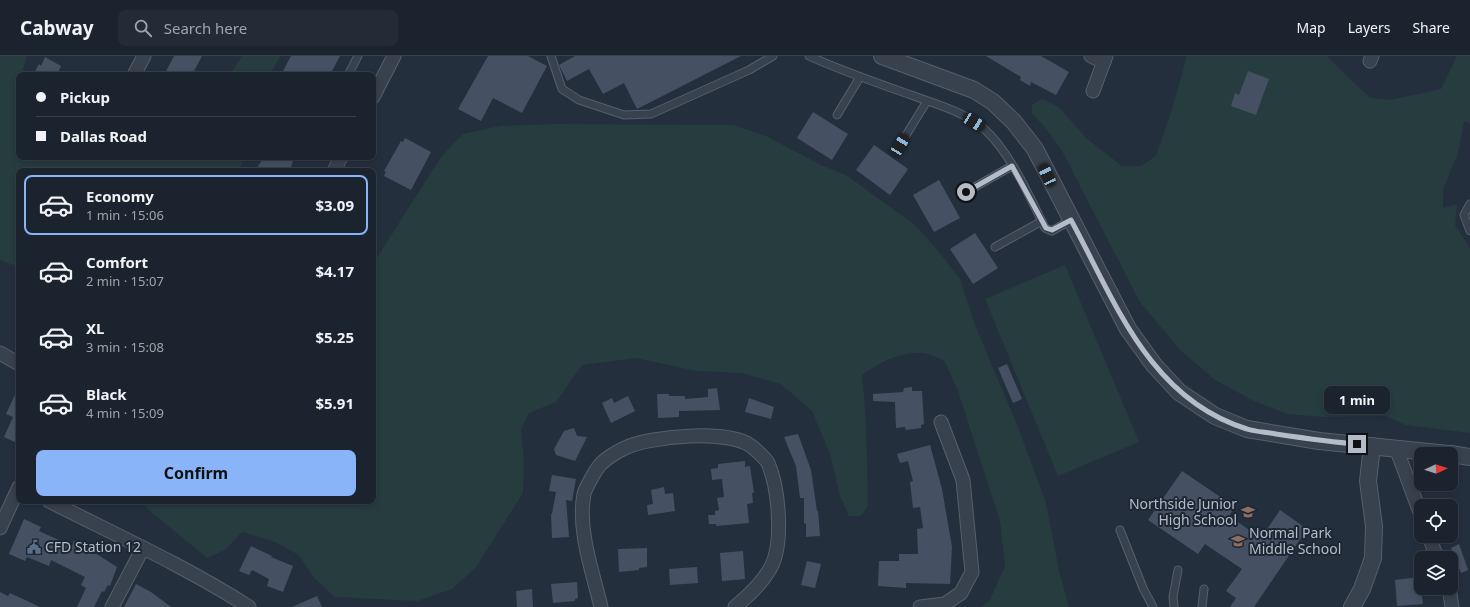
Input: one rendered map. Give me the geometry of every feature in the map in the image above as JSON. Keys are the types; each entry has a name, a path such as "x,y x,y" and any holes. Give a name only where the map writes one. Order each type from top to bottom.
{"street":[{"path":"136,72 144,56"},
{"path":"376,90 394,56"},
{"path":"882,56 974,90 994,102 1014,122 1035,149 1128,329 1154,366 1179,392 1215,416 1247,429 1319,441 1414,450"},
{"path":"1091,56 1105,59 1093,91"},
{"path":"0,354 16,362"},
{"path":"920,607 944,604 961,593 972,572 963,480 941,422"},
{"path":"601,607 583,527 584,493 600,465 625,448 656,440 694,436 734,437 751,446 768,462 776,495 778,529 775,556 769,572 745,599 735,607"},
{"path":"1352,607 1362,589 1373,558 1374,526 1368,481 1372,446"},
{"path":"1396,448 1415,499"},
{"path":"1458,455 1470,457"},
{"path":"0,528 16,493"},
{"path":"55,504 143,548 225,592 248,607"},
{"path":"112,607 143,548"},
{"path":"1450,595 1452,607"}],"lane":[{"path":"350,72 358,56"},
{"path":"551,56 562,89 579,100 624,115 650,114 749,70 773,56"},
{"path":"809,56 860,77 965,116 982,127 995,140 1012,166 1046,228 1052,230 1071,220"},
{"path":"837,115 860,77"},
{"path":"900,145 927,101"},
{"path":"966,192 1012,166"},
{"path":"1470,204 1464,215 1470,231"},
{"path":"995,247 1042,221"},
{"path":"1120,530 1143,588 1154,607"},
{"path":"1174,607 1173,597 1178,570"},
{"path":"1202,607 1204,589"}],"green space":[{"path":"0,56 27,56 23,70 24,72 16,72 16,160 244,160 240,168 16,168 16,266 0,260"},
{"path":"242,56 280,56 272,72 232,72"},
{"path":"1187,56 1327,56 1370,98 1391,100 1441,89 1457,56 1470,56 1470,124 1464,121 1458,153 1443,189 1443,208 1457,204 1455,225 1470,248 1470,433 1406,425 1386,416 1324,417 1287,414 1254,401 1215,380 1180,350 1140,302 1062,151 1045,127 1032,114 1032,105 1042,99 1059,107 1086,138 1122,166 1141,166 1156,156 1171,113"},
{"path":"556,124 733,125 766,136 821,165 846,175 914,224 935,247 960,279 975,325 1018,427 1046,503 1059,571 1069,607 981,607 990,600 1005,566 1000,521 958,391 944,360 923,353 899,356 876,366 862,375 866,419 868,506 861,516 849,516 840,496 830,454 812,411 781,384 742,373 697,371 636,358 582,365 556,402 529,413 521,430 524,460 523,493 476,567 452,589 417,601 335,597 314,578 299,555 273,541 242,532 225,550 207,558 144,506 142,504 376,504 376,259 441,157 463,134 500,126"},
{"path":"1065,265 1139,442 1058,476 985,299"}],"building":[{"path":"174,56 202,56 194,72 166,72"},
{"path":"291,56 340,56 332,72 283,72"},
{"path":"488,56 528,56 547,66 522,113 493,98 481,121 458,109"},
{"path":"575,56 741,56 637,109 624,83 603,94 589,69 567,81 559,65"},
{"path":"986,56 1041,56 1069,72 1056,95 1031,82 1030,86 1020,80 1021,77"},
{"path":"45,57 61,66 58,72 35,72 39,64 41,66"},
{"path":"1248,71 1269,79 1256,115 1231,106 1235,93 1239,95"},
{"path":"813,112 848,134 832,160 797,138"},
{"path":"405,138 431,152 411,190 384,176 386,172 384,171 401,141 403,142"},
{"path":"874,145 908,169 890,195 856,170"},
{"path":"262,160 293,160 291,168 257,168"},
{"path":"939,180 960,218 934,232 913,195"},
{"path":"975,233 998,268 973,284 950,249"},
{"path":"1007,364 1022,399 1013,403 998,368"},
{"path":"912,387 912,391 922,391 924,424 921,425 921,428 906,430 905,427 896,428 895,402 873,401 873,394 903,392 904,388"},
{"path":"717,388 720,410 679,411 679,417 658,418 657,394 685,396 685,399 708,397 708,389"},
{"path":"16,392 16,443 4,437 13,417 6,414"},
{"path":"628,396 635,411 611,423 602,403 612,398 614,403"},
{"path":"749,398 774,407 771,419 745,412"},
{"path":"574,428 577,436 587,437 575,461 556,455 554,449 564,431"},
{"path":"798,434 811,470 818,511 820,536 806,537 806,524 804,523 804,498 800,498 796,466 784,437"},
{"path":"930,445 942,489 952,547 950,584 906,583 906,588 878,586 879,561 899,561 899,554 918,554 917,529 923,528 920,507 913,508 910,482 913,481 908,461 900,463 897,454"},
{"path":"745,461 745,467 750,466 754,493 752,493 753,503 747,504 749,523 716,526 716,524 709,524 708,515 715,515 715,511 719,510 717,498 724,497 722,479 712,480 711,469 718,468 718,464"},
{"name":"Normal Park Middle School","path":"1182,471 1235,507 1229,516 1261,538 1280,510 1307,529 1254,607 1230,607 1236,598 1226,591 1242,569 1205,544 1198,554 1148,520"},
{"path":"552,475 576,479 572,501 566,500 569,537 552,538 551,514 556,492 549,491"},
{"path":"664,487 665,494 673,493 675,511 648,515 647,505 653,504 651,490"},
{"path":"24,519 41,527 39,531 72,546 74,541 78,543 80,540 95,549 95,553 117,567 110,586 108,585 104,592 102,591 94,607 77,607 86,588 81,585 85,577 51,560 49,566 27,557 25,561 9,554"},
{"path":"1459,544 1468,570 1461,573 1458,566 1458,551 1452,551 1451,548"},
{"path":"251,546 272,556 271,557 293,566 283,592 267,586 269,579 252,570 249,575 239,571"},
{"path":"647,548 647,567 639,568 639,570 619,572 618,549"},
{"path":"743,551 745,579 722,581 720,553"},
{"path":"807,561 821,564 815,588 801,585"},
{"path":"697,567 698,583 670,585 669,569"},
{"path":"1414,578 1414,595 1422,595 1423,604 1397,606 1395,580"},
{"path":"577,582 578,598 575,599 575,601 553,603 551,584"},
{"path":"136,584 151,592 171,607 124,607"},
{"path":"532,589 533,607 517,607 516,591"},
{"path":"0,592 8,596 10,593 40,607 0,607"},
{"path":"317,596 322,607 292,607"}],"place":[{"name":"Northside Junior High School","path":"1248,512"},
{"name":"Normal Park Middle School","path":"1238,541"},
{"name":"CFD Station 12","path":"34,547"}],"route":[{"path":"966,192 1012,166 1019,176 1046,228 1052,230 1071,220 1128,329 1154,366 1179,392 1215,416 1247,429 1319,441 1357,444"}]}
